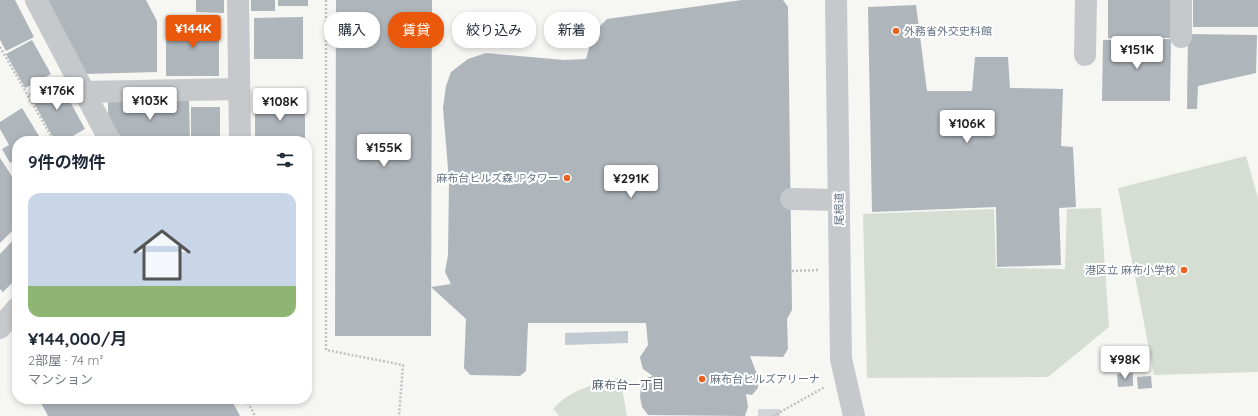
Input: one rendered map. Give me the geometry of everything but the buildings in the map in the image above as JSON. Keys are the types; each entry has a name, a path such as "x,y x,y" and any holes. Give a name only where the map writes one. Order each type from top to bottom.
{"street":[{"path":"36,0 107,136"},
{"path":"238,0 240,136"},
{"name":"尾根道","path":"836,0 841,359 854,416"},
{"path":"1085,55 1086,0"},
{"path":"1181,0 1181,37"},
{"path":"84,92 239,89"},
{"path":"791,199 839,200"},
{"path":"1,324 12,313"}],"path":[{"path":"326,0 326,350 403,365 399,416"},
{"path":"0,46 51,136"},
{"path":"773,416 844,376"},
{"path":"249,404 255,416"}],"shaded area":[{"path":"1246,156 1258,198 1258,372 1154,375 1118,188"},
{"path":"1101,208 1109,327 1048,377 867,378 863,214 994,209 996,268 1065,269 1067,209"},
{"path":"628,331 628,343 565,345 565,333"},
{"path":"620,377 627,416 559,416 553,409 560,402 575,392"}],"tunnel":[{"path":"769,409 769,416"}],"place":[{"name":"外務省外交史料館","path":"896,31"},
{"name":"麻布台ヒルズ森JPタワー","path":"567,178"},
{"name":"港区立 麻布小学校","path":"1184,270"},
{"name":"麻布台ヒルズアリーナ","path":"702,379"}],"district":[{"name":"麻布台一丁目","path":"628,385"}]}
